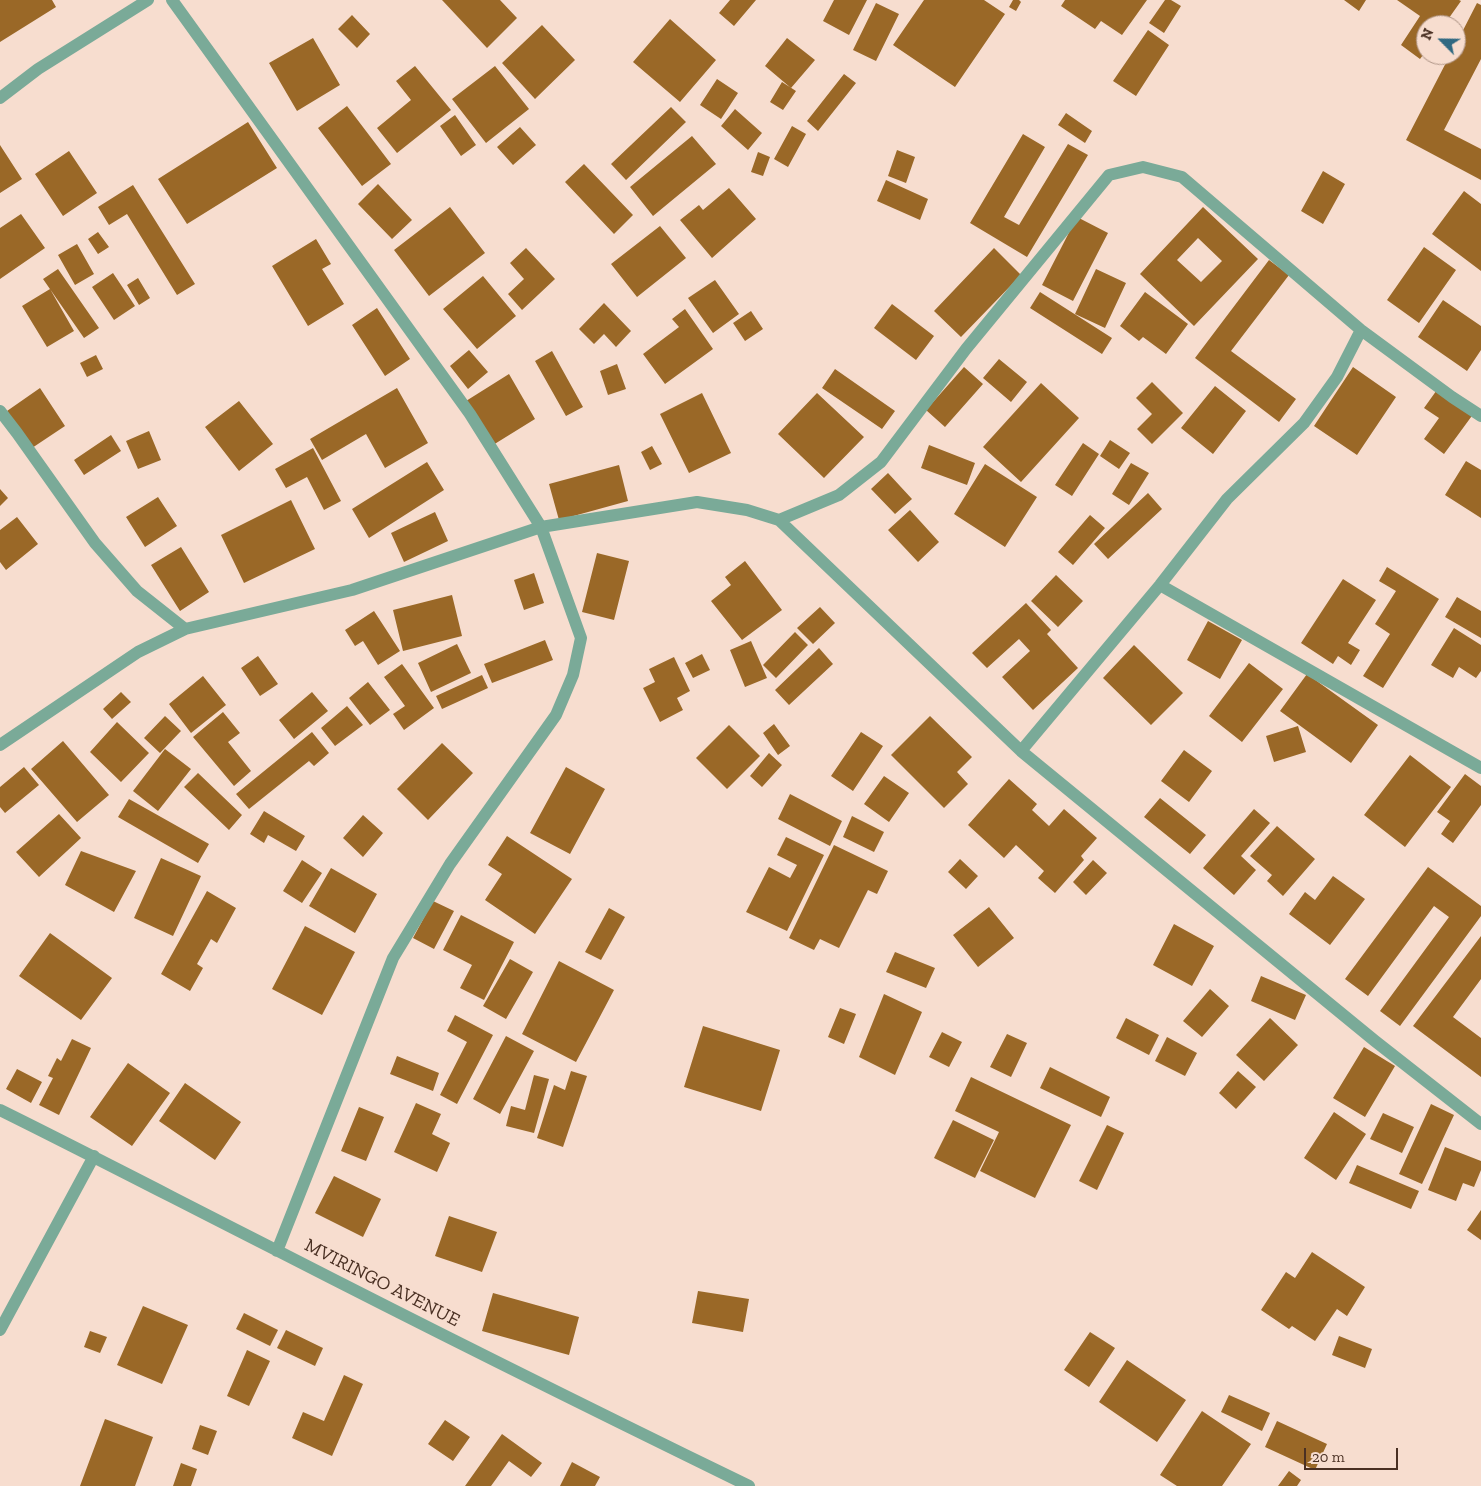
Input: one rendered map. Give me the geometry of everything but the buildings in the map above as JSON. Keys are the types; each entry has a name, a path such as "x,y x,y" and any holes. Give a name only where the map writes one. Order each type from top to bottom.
{"street":[{"path":"0,98 38,69 148,0"},
{"path":"172,0 470,414 541,528 581,638 574,675 556,715 450,864 393,958 277,1251"},
{"path":"778,520 839,496 881,462 966,349 1109,175 1143,167 1182,177 1361,330 1481,416"},
{"path":"1021,751 1160,585 1228,499 1304,423 1337,377 1361,330"},
{"path":"0,411 95,543 137,591 185,629"},
{"path":"0,746 138,652 185,629 352,590 541,528 697,502 748,510 778,520 1021,751 1367,1035 1481,1124"},
{"path":"1160,585 1481,768"},
{"name":"MVIRINGO AVENUE","path":"0,1110 596,1412 749,1486"},
{"path":"0,1330 94,1156"}]}
